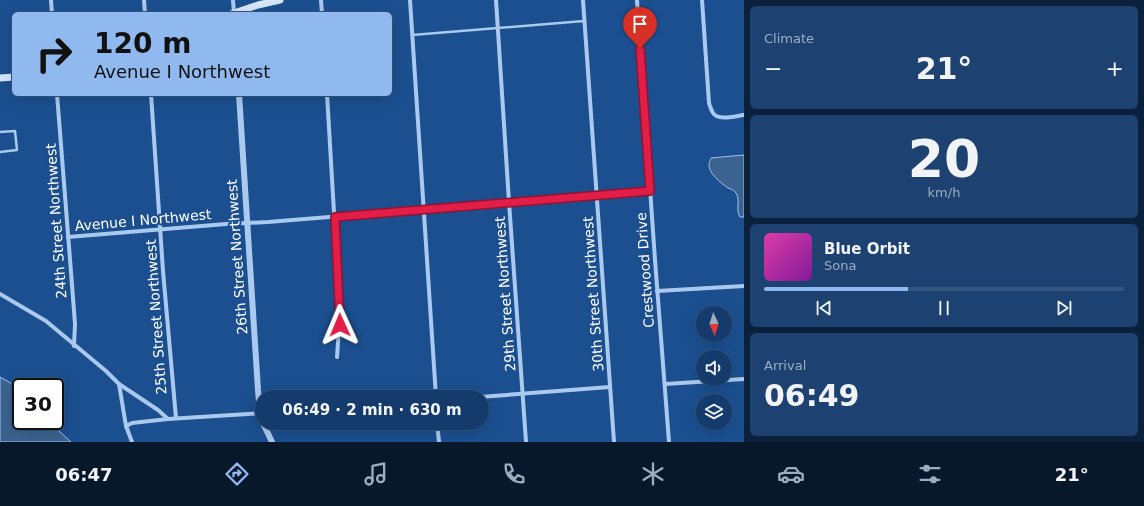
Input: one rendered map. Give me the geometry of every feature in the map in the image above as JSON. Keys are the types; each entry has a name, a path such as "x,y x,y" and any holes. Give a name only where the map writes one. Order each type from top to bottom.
{"main road":[{"path":"238,12 262,2 280,0"},
{"path":"0,78 12,77"}],"street":[{"path":"51,0 52,12"},
{"path":"144,0 145,12"},
{"path":"233,0 233,12"},
{"path":"321,0 322,12"},
{"path":"410,0 436,390"},
{"name":"29th Street Northwest","path":"496,0 526,442"},
{"name":"30th Street Northwest","path":"583,0 614,442"},
{"name":"Crestwood Drive","path":"637,0 669,442"},
{"path":"702,0 709,103 713,113 716,116 722,117 744,115"},
{"name":"24th Street Northwest","path":"57,96 75,324 74,346"},
{"name":"25th Street Northwest","path":"151,96 176,418"},
{"name":"26th Street Northwest","path":"239,96 259,390"},
{"path":"327,96 340,314 336,357"},
{"name":"Avenue I Northwest","path":"68,237 650,191"},
{"path":"657,291 744,286"},
{"path":"0,294 46,321 74,346 106,371 119,384 158,410 168,419"},
{"path":"665,384 744,379"},
{"path":"119,384 126,426 132,442"},
{"path":"489,396 610,387"},
{"path":"126,426 132,422 176,418 255,415"},
{"path":"266,430 272,442"},
{"path":"438,430 439,442"}],"lane":[{"path":"412,35 584,21"},
{"path":"0,132 15,131 17,150 0,152"}],"water":[{"path":"744,155 744,217 740,217 736,193 716,178 709,167 709,164 711,158"},
{"path":"0,377 12,384 12,430 58,430 71,442 0,442"}],"route":[{"path":"340,325 335,217 650,191 640,48"}]}
